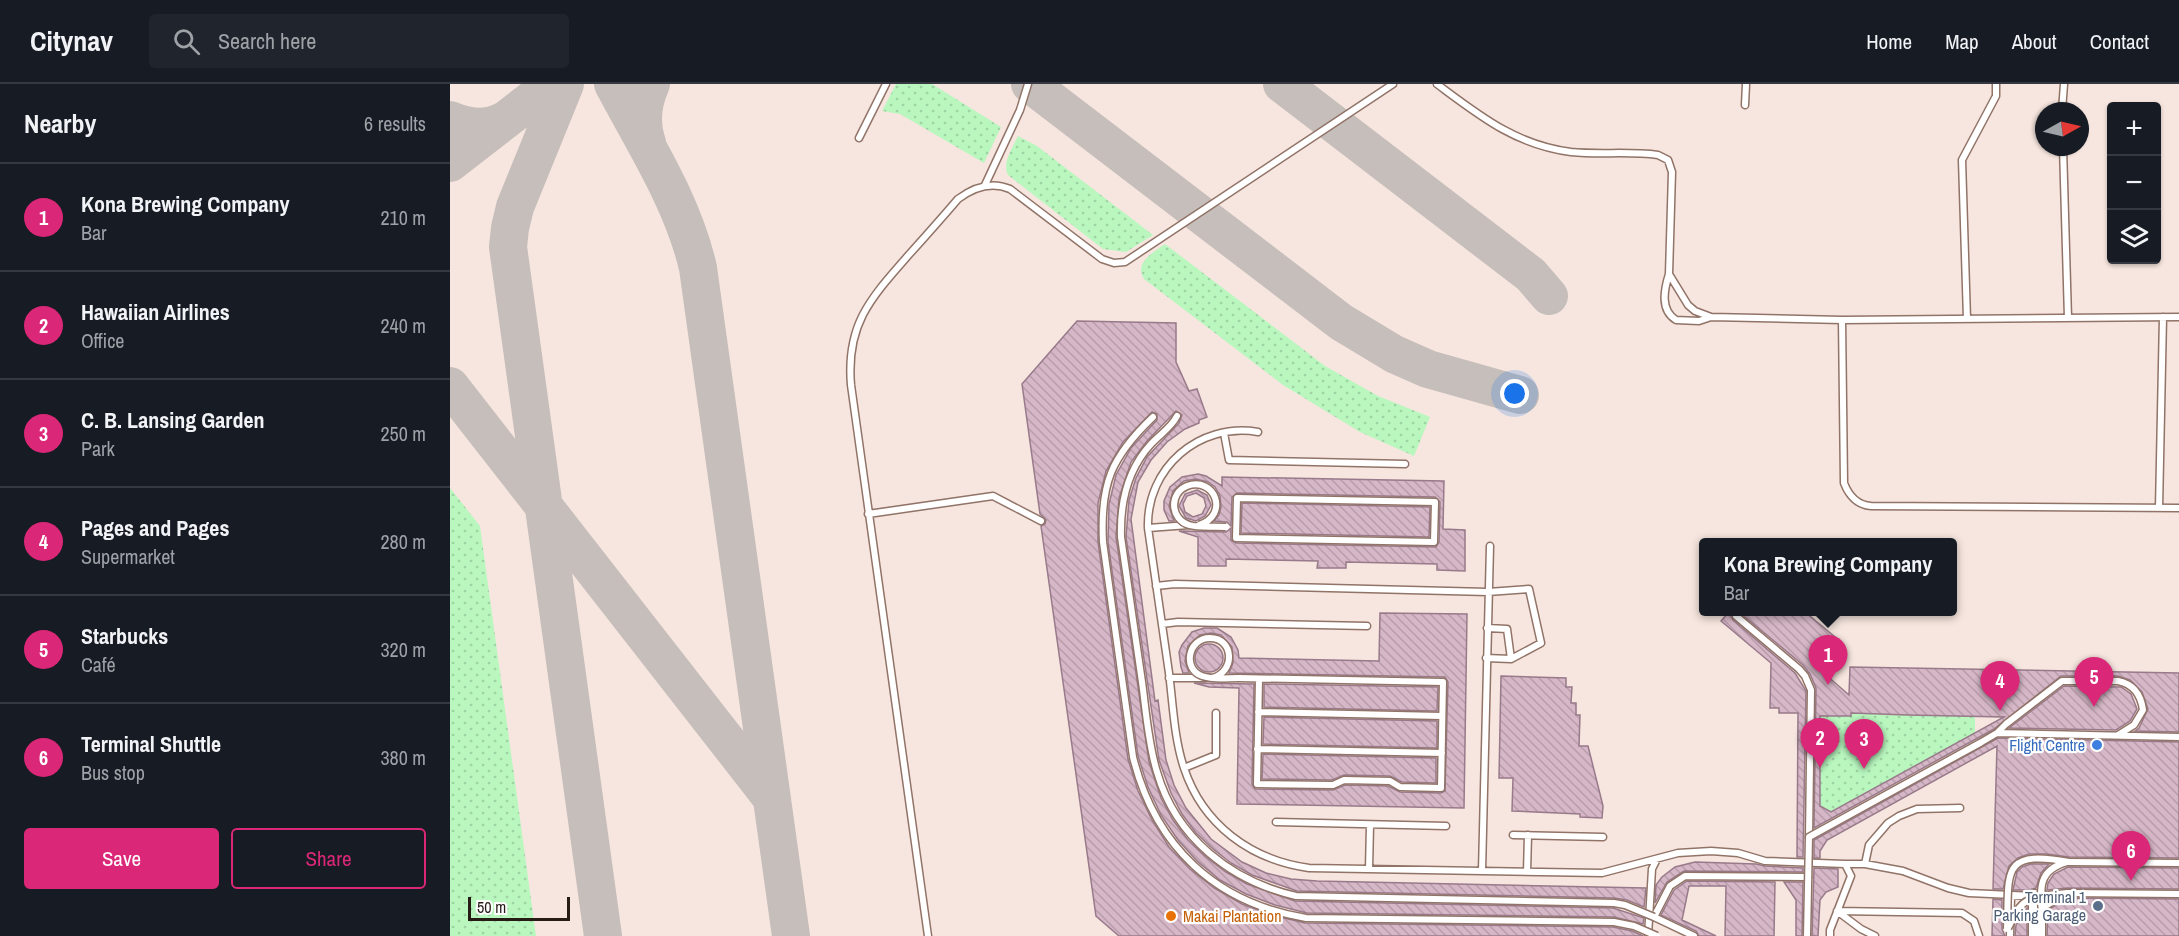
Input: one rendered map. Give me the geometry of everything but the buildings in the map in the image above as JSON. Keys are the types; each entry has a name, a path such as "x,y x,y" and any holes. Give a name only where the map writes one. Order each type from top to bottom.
{"street":[{"path":"2038,896 2039,931"}],"lane":[{"path":"858,138 886,84"},
{"path":"985,185 1020,110 1028,84"},
{"path":"928,936 849,369 856,330 872,298 934,226 966,193 985,185 1001,185 1010,189 1102,259 1114,263 1125,262 1393,84"},
{"path":"1437,84 1498,128 1536,144 1570,152 1652,154 1668,160 1672,172 1669,274 1665,287 1665,303 1671,317 1676,320 1699,321 1712,317"},
{"path":"1745,105 1746,84"},
{"path":"1967,318 1962,160 1996,96 1996,84"},
{"path":"2063,102 2064,84"},
{"path":"2063,156 2068,318"},
{"path":"1669,274 1688,305 1695,311 1712,317 1842,320 2179,317"},
{"path":"2159,508 2163,317"},
{"path":"1842,320 1844,483 1849,495 1860,503 1871,506 2179,508"},
{"path":"1177,416 1173,425 1148,447 1133,469 1124,495 1120,522 1153,754 1163,789 1188,831 1219,862 1242,877 1269,889 1296,896 1614,903 1625,905 1694,936"},
{"path":"1153,417 1128,442 1111,471 1102,506 1103,542 1133,757 1139,781 1156,820 1183,856 1205,877 1246,900 1274,912 1306,918 1452,922 1614,922 1634,926 1657,936"},
{"path":"1258,432 1243,429 1198,442 1169,463 1152,493 1148,512 1148,528 1179,752 1184,768 1192,788 1210,816 1233,839 1263,856 1294,866 1602,873 1678,853 1718,851 1738,853 1765,861 1865,864 1903,871 1948,888 1969,893 2038,896 2067,893 2179,894"},
{"path":"1224,433 1228,460 1405,464"},
{"path":"1148,528 1199,525 1206,523 1214,515 1216,501 1209,489 1194,484 1183,488 1175,499 1173,505 1178,517 1188,525 1226,527 1236,527"},
{"path":"868,514 993,496 1041,521"},
{"path":"1237,498 1435,502 1434,542 1236,538 1236,527 1237,498"},
{"path":"1482,871 1490,546"},
{"path":"1156,586 1488,592 1529,589 1541,643 1511,659 1486,658"},
{"path":"1736,616 1805,676 1811,690 1807,936"},
{"path":"1162,624 1178,622 1366,627"},
{"path":"1487,628 1507,629 1511,659"},
{"path":"1169,678 1212,678 1220,676 1229,658 1228,651 1221,642 1209,638 1198,641 1190,651 1189,657 1192,668 1201,676 1209,678 1239,678 1443,682 1441,788 1400,787 1390,781 1344,780 1333,785 1257,784 1259,679"},
{"path":"1809,837 1997,733 2062,681 2118,681 2125,682 2136,691 2143,710 2134,725 2118,735"},
{"path":"1258,712 1442,716"},
{"path":"1184,768 1216,756 1216,713"},
{"path":"1997,733 2179,736"},
{"path":"1257,749 1442,753"},
{"path":"1865,864 1869,845 1888,823 1899,816 1917,809 1960,808"},
{"path":"1276,822 1446,826"},
{"path":"1369,869 1370,825"},
{"path":"1513,835 1603,837"},
{"path":"1527,872 1528,835"},
{"path":"1648,936 1652,869 1657,858"},
{"path":"2008,934 2008,882 2010,872 2016,864 2035,858 2069,862 2179,863"},
{"path":"2058,859 2101,859"},
{"path":"2042,914 2038,896 2046,874 2052,868 2069,862"},
{"path":"1830,936 1830,930 1851,876 1845,864"},
{"path":"1654,917 1670,886 1685,876 1808,877"},
{"path":"2044,936 2039,931 2044,908 2067,893"},
{"path":"2008,934 2011,895"},
{"path":"2008,934 2025,901 2038,896"},
{"path":"1837,911 1875,936"},
{"path":"1837,911 1962,913 1974,921 1979,936"}],"shaded area":[{"path":"450,84 2179,84 2179,936 450,936"}],"green space":[{"path":"896,84 932,84 1001,127 984,163 900,114 882,111"},
{"path":"1018,136 1037,146 1153,235 1126,252 1103,249 1008,175 1007,160"},
{"path":"1165,244 1325,366 1378,396 1430,417 1414,456 1360,432 1283,385 1144,279 1141,268 1146,258"},
{"path":"450,488 480,526 536,936 450,936"},
{"path":"1851,713 1975,716 1975,733 1831,812 1820,806 1820,716 1851,716"}],"taxiway":[{"path":"450,163 552,84"},
{"path":"565,84 515,207 508,247 603,936"},
{"path":"613,84 673,196 698,268 791,936"},
{"path":"647,143 643,128 643,114 651,84"},
{"path":"1030,84 1341,322 1394,354 1428,369 1520,395"},
{"path":"1282,84 1531,275 1549,296"},
{"path":"450,120 478,127 505,120"},
{"path":"450,386 770,796"}],"place":[{"name":"Kona Brewing Company","path":"1828,685"},
{"name":"Starbucks","path":"2094,707"},
{"name":"Pages and Pages","path":"2000,711"},
{"name":"Flight Centre","path":"2097,745"},
{"name":"Hawaiian Airlines","path":"1820,768"},
{"name":"C. B. Lansing Garden","path":"1864,769"},
{"name":"Terminal Shuttle","path":"2131,881"},
{"name":"Terminal 1 Parking Garage","path":"2098,906"},
{"name":"Makai Plantation","path":"1171,916"}]}
